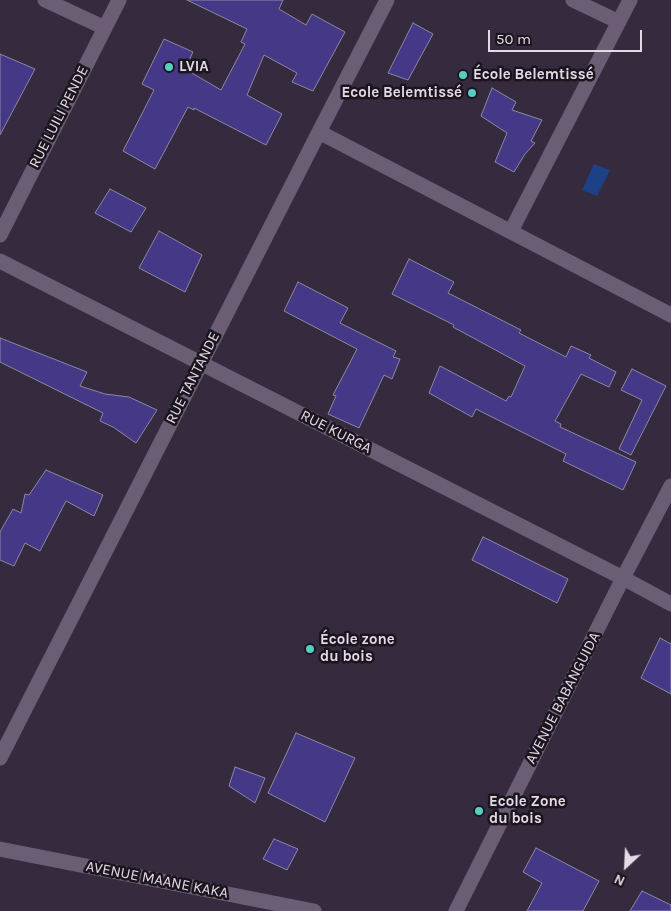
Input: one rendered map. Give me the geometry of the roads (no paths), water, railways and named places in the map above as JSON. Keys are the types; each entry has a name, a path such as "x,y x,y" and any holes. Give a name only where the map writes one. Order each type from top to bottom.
{"street":[{"path":"45,0 105,28"},
{"name":"RUE LUILI PENDE","path":"0,235 119,0"},
{"name":"RUE TANTANDE","path":"0,758 387,0"},
{"path":"573,0 619,22"},
{"path":"511,231 630,0"},
{"path":"319,132 671,315"},
{"name":"RUE KURGA","path":"0,261 671,604"},
{"name":"AVENUE BABANGUIDA","path":"456,911 671,486"},
{"name":"AVENUE MAANE KAKA","path":"0,849 314,911"}],"water":[{"path":"594,164 610,170 597,196 582,190"}],"place":[{"name":"LVIA","path":"169,67"},
{"name":"École Belemtissé","path":"463,75"},
{"name":"Ecole Belemtissé","path":"472,93"},
{"name":"École zone du bois","path":"310,649"},
{"name":"Ecole Zone du bois","path":"479,811"}]}
